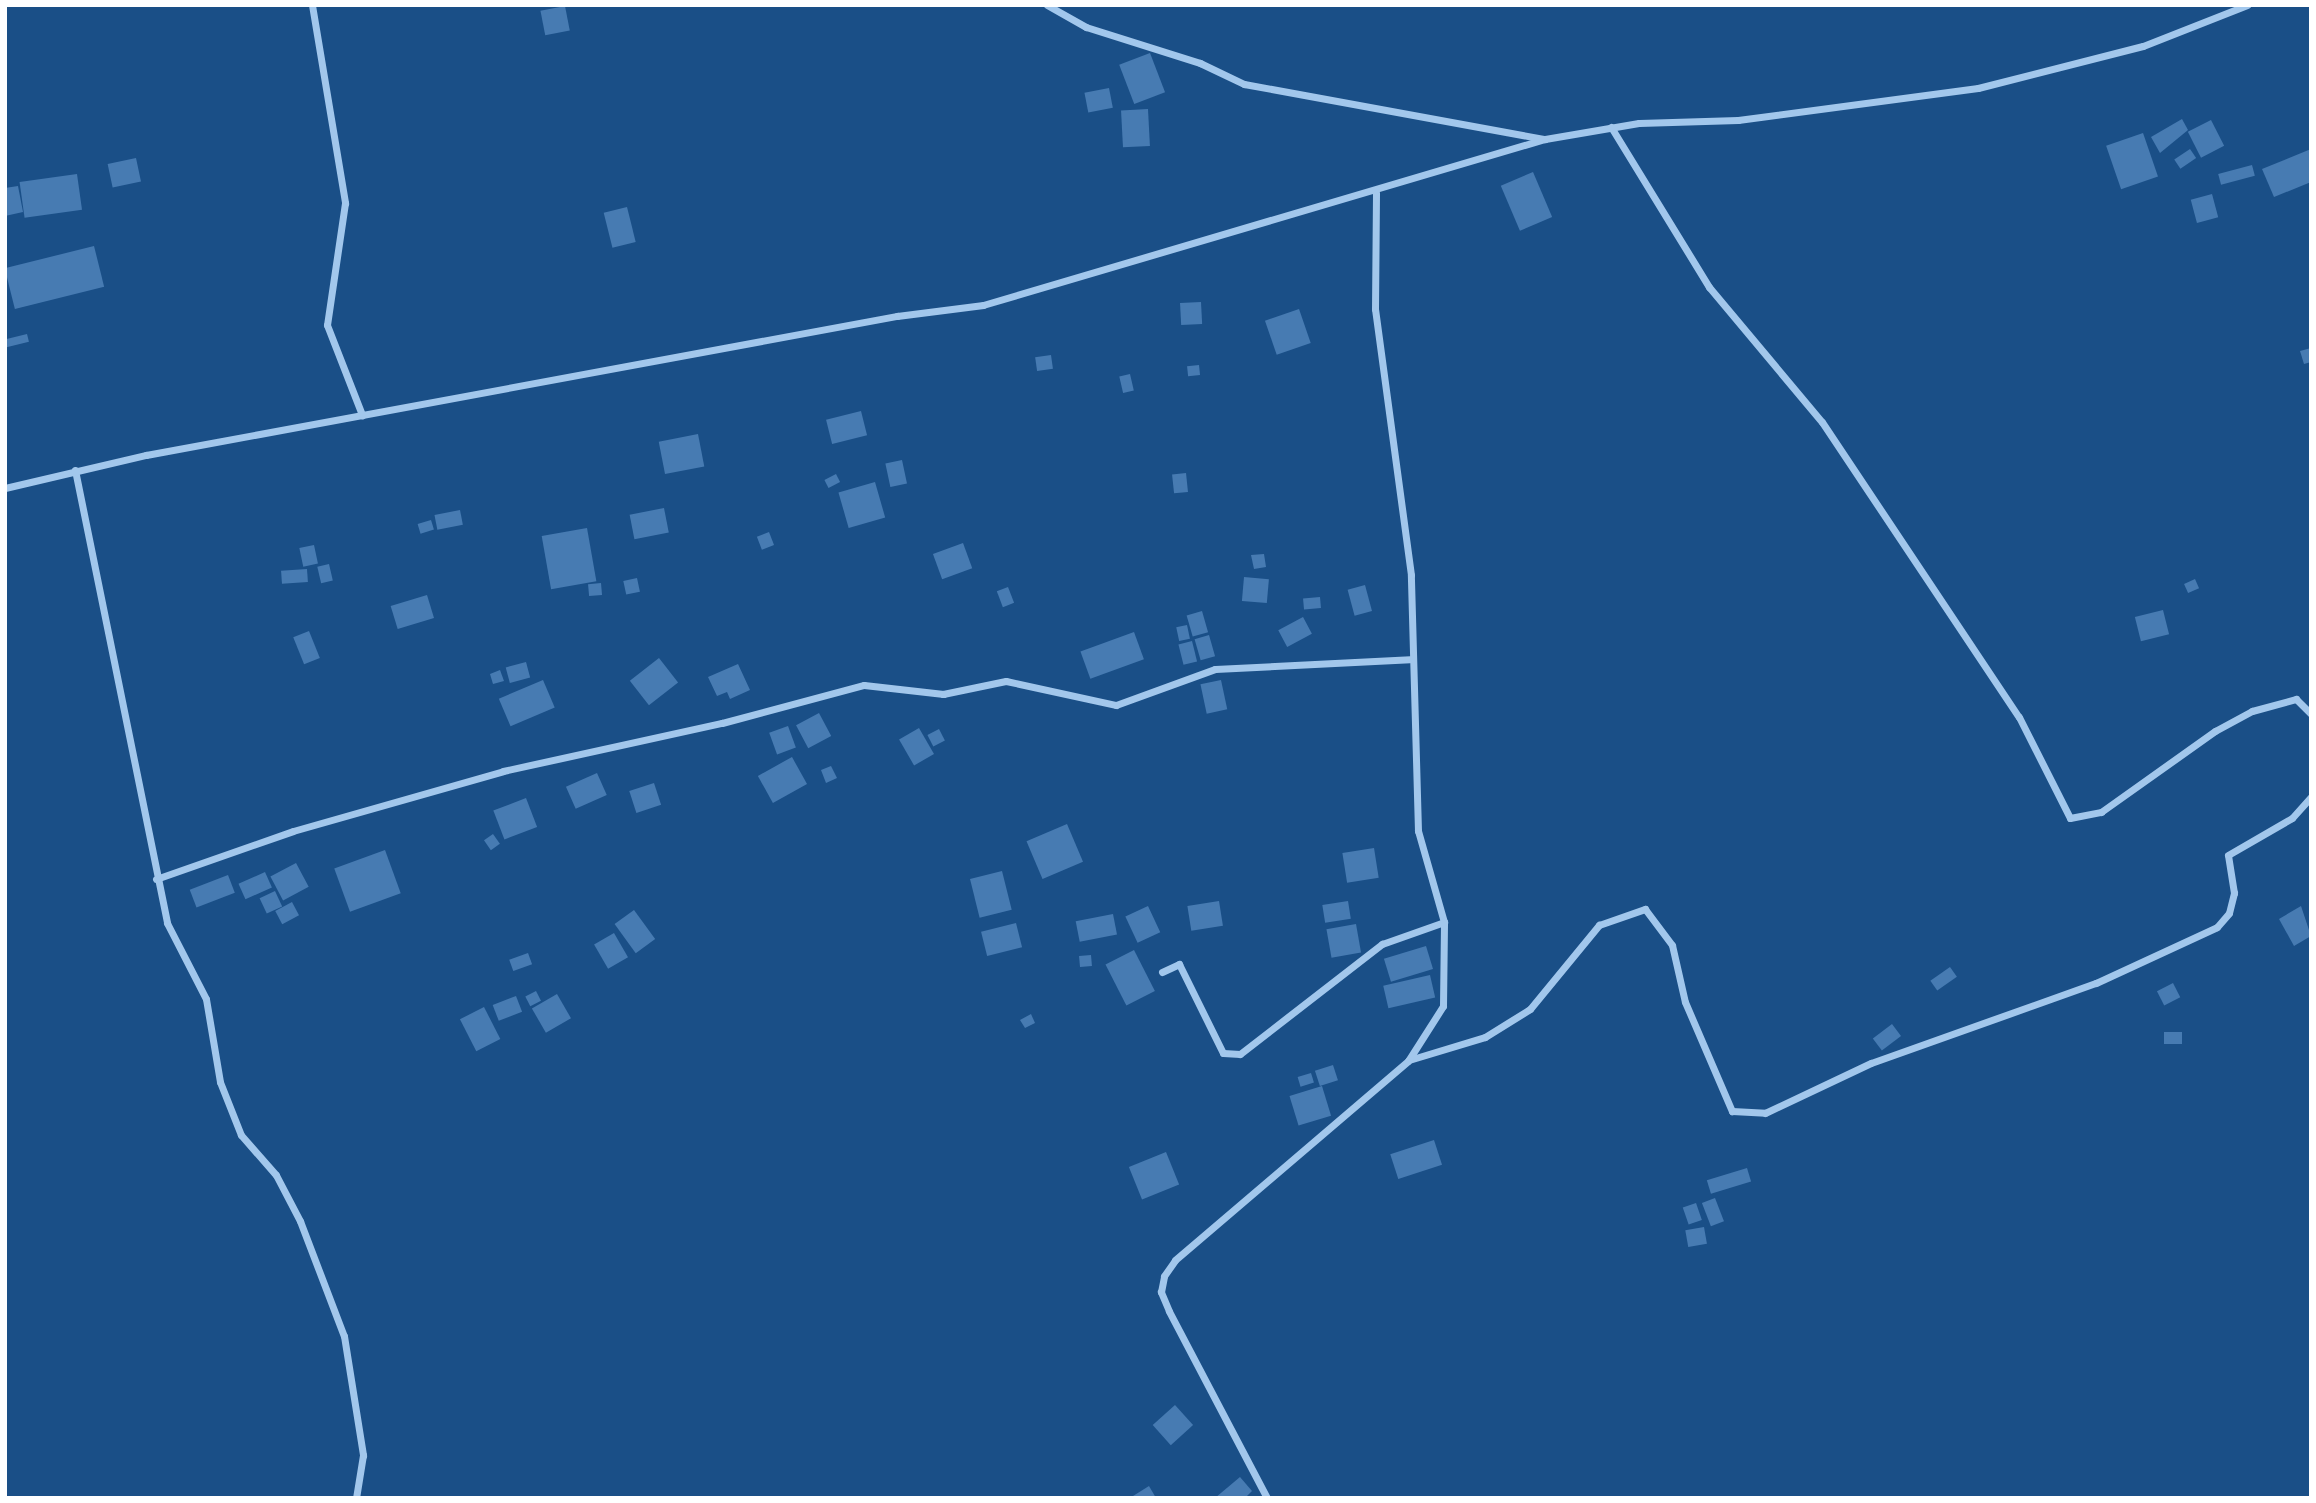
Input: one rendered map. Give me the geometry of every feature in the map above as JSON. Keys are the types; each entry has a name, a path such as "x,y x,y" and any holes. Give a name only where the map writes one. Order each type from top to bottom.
{"street":[{"path":"312,5 345,203 327,325 362,415"},
{"path":"1047,5 1086,27 1200,62 1244,84 1545,139"},
{"path":"5,488 75,470 362,415 1035,293 1376,193 1545,139 1611,127 1738,120 1978,88 2143,46 2247,5"},
{"path":"1611,127 1709,287 1822,422 2019,718 2070,818 2101,812 2215,731 2252,711 2297,699 2311,714"},
{"path":"1267,1498 1169,1311 1161,1292 1164,1276 1195,1242 1408,1061 1443,1006 1444,922 1418,831 1410,659 1411,575 1375,309 1376,193"},
{"path":"75,470 167,923 206,999 220,1082 241,1135 276,1175 300,1221 344,1336 363,1455 356,1498"},
{"path":"156,879 293,831 503,771 722,723 864,685 943,694 1006,681 1116,705 1215,669 1410,659"},
{"path":"1408,1061 1485,1037 1530,1009 1599,925 1645,909 1672,945 1685,1002 1732,1111 1765,1113 1871,1063 2096,983 2217,927 2229,913 2234,893 2228,855 2292,818 2311,797"},
{"path":"1162,972 1179,964 1223,1053 1240,1055 1382,944 1444,922"}],"building":[{"path":"565,6 570,31 545,35 540,11"},
{"path":"1150,53 1165,92 1134,104 1119,65"},
{"path":"1109,88 1113,108 1088,112 1084,93"},
{"path":"1148,109 1150,146 1123,147 1121,110"},
{"path":"2182,119 2188,130 2160,153 2151,137"},
{"path":"2211,120 2224,146 2201,158 2188,132"},
{"path":"2143,133 2158,176 2121,189 2106,146"},
{"path":"2190,149 2196,158 2180,169 2174,160"},
{"path":"2311,149 2311,182 2274,197 2262,169"},
{"path":"136,158 141,181 113,188 108,164"},
{"path":"2252,165 2255,176 2221,185 2218,174"},
{"path":"1533,172 1552,217 1520,231 1501,186"},
{"path":"77,174 82,210 25,218 20,182"},
{"path":"18,186 23,212 5,216 5,188"},
{"path":"2212,194 2218,217 2197,223 2191,200"},
{"path":"627,207 636,242 612,248 604,213"},
{"path":"94,246 104,287 15,309 5,268"},
{"path":"1201,302 1202,324 1181,325 1180,303"},
{"path":"1299,309 1311,343 1277,355 1265,321"},
{"path":"27,334 29,342 7,347 5,339"},
{"path":"2311,348 2311,362 2304,364 2300,351"},
{"path":"1051,355 1053,369 1037,371 1035,357"},
{"path":"1199,365 1200,375 1188,376 1187,366"},
{"path":"1130,374 1134,391 1123,393 1119,376"},
{"path":"861,411 867,435 832,444 826,420"},
{"path":"698,434 704,466 665,474 659,442"},
{"path":"902,460 907,483 890,487 885,464"},
{"path":"1186,473 1188,492 1174,493 1172,474"},
{"path":"836,474 840,482 829,488 824,480"},
{"path":"875,482 885,518 849,528 838,492"},
{"path":"664,508 669,533 634,539 630,515"},
{"path":"460,510 463,525 437,530 434,515"},
{"path":"431,520 434,530 421,534 418,524"},
{"path":"587,528 596,581 551,589 542,536"},
{"path":"769,532 774,545 762,550 757,537"},
{"path":"963,543 972,568 942,579 933,554"},
{"path":"314,545 318,564 303,567 299,548"},
{"path":"1264,554 1266,567 1254,569 1251,555"},
{"path":"329,564 333,581 321,583 317,567"},
{"path":"307,569 308,582 282,584 281,571"},
{"path":"1244,577 1269,579 1267,603 1242,601"},
{"path":"637,578 640,592 626,595 623,581"},
{"path":"2195,579 2199,588 2188,593 2184,584"},
{"path":"601,583 602,595 589,596 588,584"},
{"path":"1365,585 1372,611 1355,616 1348,590"},
{"path":"1008,587 1014,603 1003,607 997,591"},
{"path":"427,595 434,618 398,629 391,606"},
{"path":"1320,597 1321,608 1304,609 1303,598"},
{"path":"2163,610 2169,634 2141,641 2135,617"},
{"path":"1202,611 1208,632 1193,637 1187,615"},
{"path":"1303,617 1312,634 1287,647 1278,630"},
{"path":"1187,625 1190,639 1179,641 1176,627"},
{"path":"309,631 320,658 304,664 293,637"},
{"path":"1134,632 1144,659 1090,679 1080,651"},
{"path":"1209,635 1215,656 1201,660 1195,639"},
{"path":"1192,641 1197,661 1183,665 1178,644"},
{"path":"659,658 678,682 649,705 630,681"},
{"path":"526,662 530,677 510,683 506,667"},
{"path":"738,664 750,690 730,699 727,692 717,696 708,677"},
{"path":"500,670 504,681 493,684 490,674"},
{"path":"543,680 555,708 511,726 499,699"},
{"path":"1221,680 1227,709 1207,714 1200,684"},
{"path":"819,713 831,736 808,748 796,725"},
{"path":"788,726 796,748 777,754 769,733"},
{"path":"919,728 934,754 914,765 899,740"},
{"path":"939,729 945,741 933,746 927,735"},
{"path":"792,757 807,784 773,803 758,776"},
{"path":"831,766 837,778 826,783 821,770"},
{"path":"597,773 607,795 576,809 566,787"},
{"path":"654,783 661,805 636,813 629,791"},
{"path":"526,798 537,827 504,839 493,811"},
{"path":"1067,824 1083,862 1043,879 1026,841"},
{"path":"493,834 500,844 491,850 484,840"},
{"path":"1374,848 1379,878 1347,883 1342,853"},
{"path":"385,850 401,893 350,912 334,868"},
{"path":"296,863 309,887 283,900 270,877"},
{"path":"1002,871 1012,910 980,918 970,879"},
{"path":"265,872 272,888 245,899 239,884"},
{"path":"228,875 235,893 197,907 190,890"},
{"path":"275,891 282,906 267,914 260,898"},
{"path":"1219,901 1223,926 1191,931 1187,906"},
{"path":"1348,901 1351,919 1325,923 1322,905"},
{"path":"292,902 299,915 282,924 275,911"},
{"path":"1148,906 1160,932 1138,943 1125,917"},
{"path":"2301,906 2311,936 2294,946 2279,919"},
{"path":"634,910 655,939 636,953 615,924"},
{"path":"1113,914 1117,935 1080,942 1076,921"},
{"path":"1016,923 1022,947 987,956 981,932"},
{"path":"1356,924 1361,953 1331,958 1326,929"},
{"path":"614,933 628,957 608,969 594,944"},
{"path":"1426,946 1433,969 1391,982 1384,959"},
{"path":"1134,950 1155,991 1126,1006 1105,965"},
{"path":"528,953 532,964 513,971 509,960"},
{"path":"1091,955 1092,966 1080,967 1079,956"},
{"path":"1950,967 1957,977 1937,991 1930,981"},
{"path":"1430,975 1435,997 1388,1008 1383,986"},
{"path":"2173,983 2180,997 2164,1005 2157,991"},
{"path":"536,991 541,1001 530,1006 525,996"},
{"path":"557,994 571,1018 546,1033 532,1008"},
{"path":"516,996 522,1012 499,1021 493,1005"},
{"path":"484,1007 500,1039 476,1051 460,1019"},
{"path":"1031,1014 1035,1023 1025,1028 1020,1020"},
{"path":"1892,1024 1901,1036 1882,1050 1873,1038"},
{"path":"2164,1032 2182,1032 2182,1044 2164,1044"},
{"path":"1333,1065 1338,1080 1320,1086 1315,1071"},
{"path":"1311,1073 1314,1083 1301,1087 1298,1077"},
{"path":"1322,1086 1331,1116 1299,1126 1289,1096"},
{"path":"1434,1140 1442,1165 1398,1179 1390,1154"},
{"path":"1166,1152 1179,1184 1142,1199 1129,1167"},
{"path":"1747,1168 1751,1181 1711,1194 1707,1180"},
{"path":"1715,1198 1724,1221 1711,1226 1702,1203"},
{"path":"1696,1203 1702,1220 1689,1225 1683,1208"},
{"path":"1704,1227 1707,1244 1688,1247 1685,1230"},
{"path":"1175,1405 1193,1425 1171,1445 1153,1425"},
{"path":"1240,1477 1252,1491 1245,1498 1215,1498"},
{"path":"1149,1486 1156,1498 1134,1498 1133,1496"}]}
